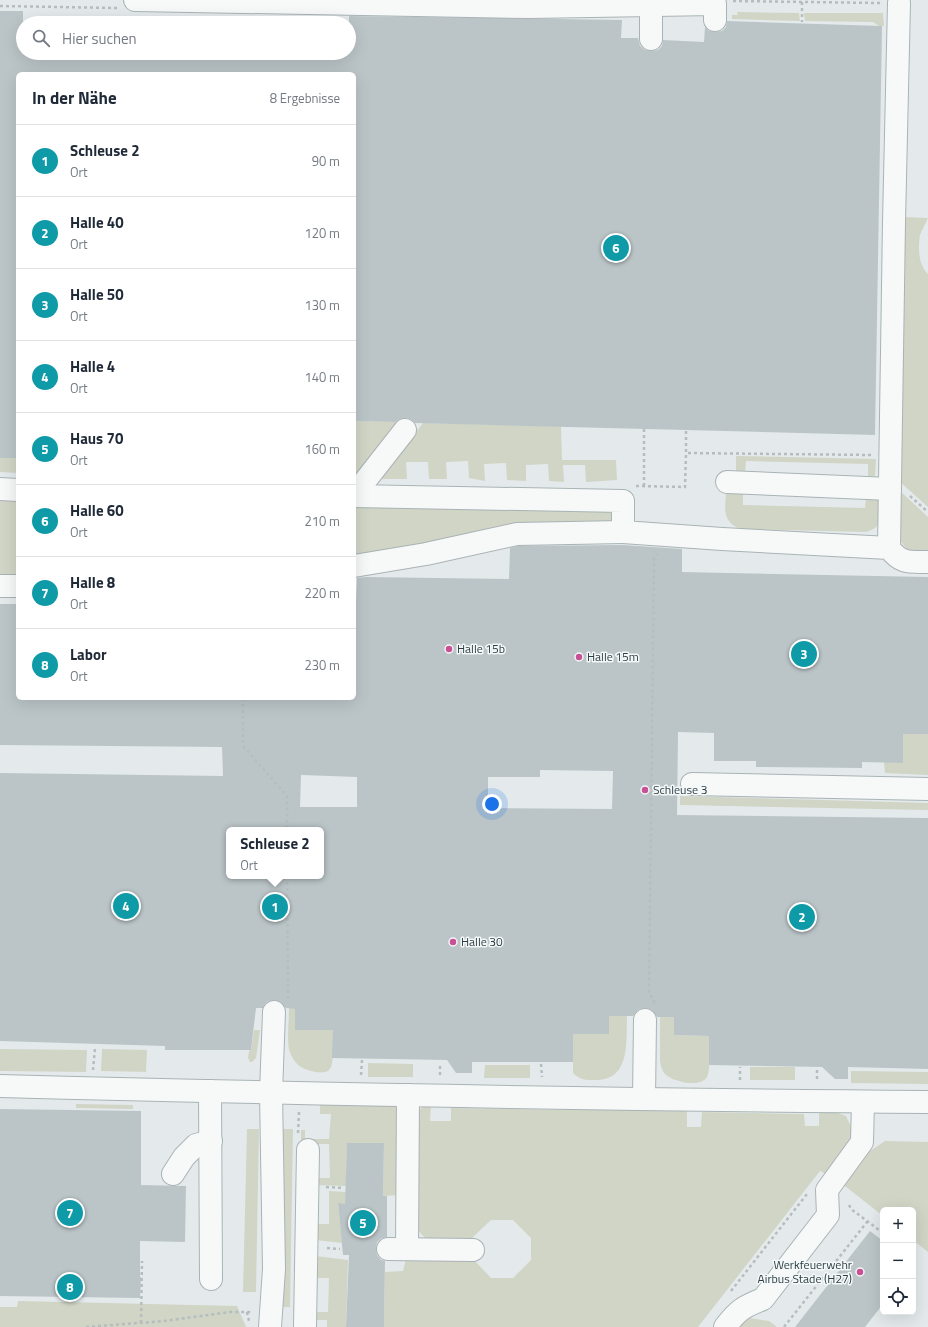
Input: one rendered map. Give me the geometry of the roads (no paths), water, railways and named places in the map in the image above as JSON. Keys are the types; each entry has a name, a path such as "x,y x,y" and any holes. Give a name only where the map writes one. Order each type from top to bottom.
{"lane":[{"path":"135,0 715,4 715,20"},
{"path":"651,39 664,3"},
{"path":"889,548 898,490 886,274 890,3"},
{"path":"356,492 405,430"},
{"path":"727,482 898,490"},
{"path":"0,489 16,490"},
{"path":"356,495 623,501 623,532"},
{"path":"356,566 426,554 517,534 623,532 651,543 730,539 889,548 896,556 908,562 928,562"},
{"path":"0,586 16,586"},
{"path":"692,784 928,789"},
{"path":"270,1327 274,1270 271,1092 281,1008"},
{"path":"644,1099 650,1014"},
{"path":"0,1086 408,1095 928,1102"},
{"path":"210,1091 211,1279"},
{"path":"408,1095 398,1249 473,1250"},
{"path":"725,1327 736,1312 763,1299 828,1216 827,1190 862,1142 862,1102"},
{"path":"173,1174 184,1157 196,1145 211,1141"},
{"path":"305,1327 308,1150"}],"place":[{"name":"Halle 60","path":"616,248"},
{"name":"Halle 15b","path":"449,649"},
{"name":"Halle 50","path":"804,654"},
{"name":"Halle 15m","path":"579,657"},
{"name":"Schleuse 3","path":"645,790"},
{"name":"Halle 4","path":"126,906"},
{"name":"Schleuse 2","path":"275,907"},
{"name":"Halle 40","path":"802,917"},
{"name":"Halle 30","path":"453,942"},
{"name":"Halle 8","path":"70,1213"},
{"name":"Haus 70","path":"363,1223"},
{"name":"Werkfeuerwehr Airbus Stade (H27)","path":"860,1272"},
{"name":"Labor","path":"70,1287"}]}
